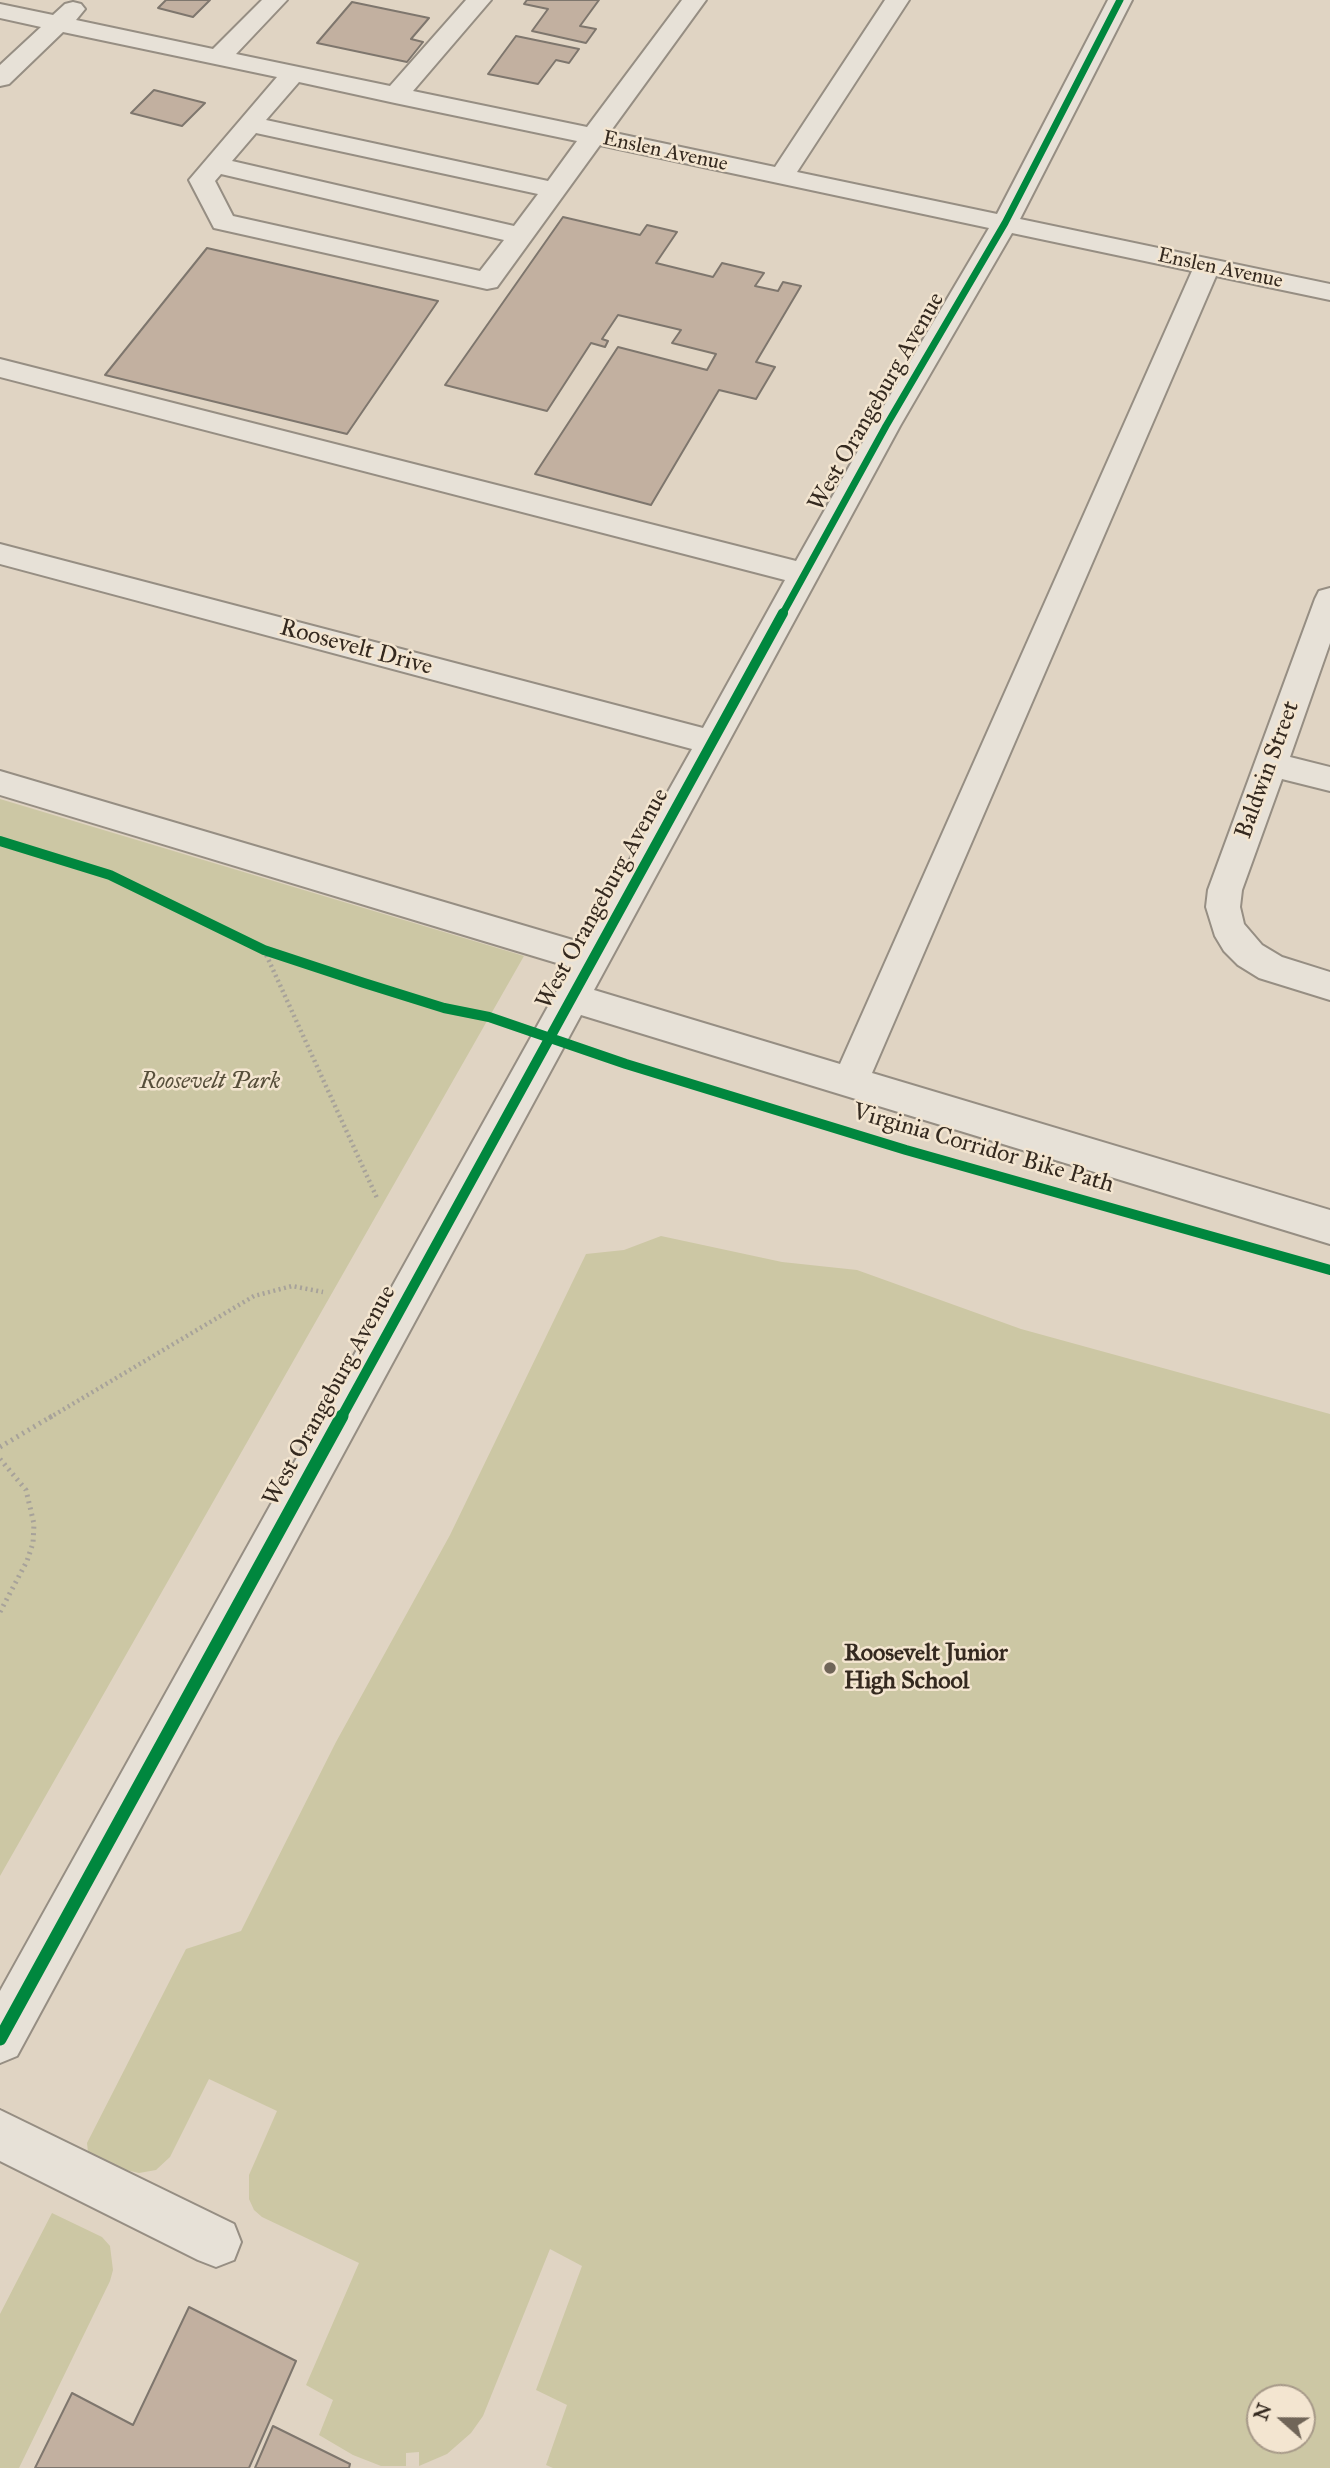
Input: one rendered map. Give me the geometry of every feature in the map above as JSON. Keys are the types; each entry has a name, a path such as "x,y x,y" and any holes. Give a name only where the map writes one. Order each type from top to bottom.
{"street":[{"path":"0,79 82,0"},
{"path":"220,56 275,0"},
{"path":"395,96 479,0"},
{"path":"294,72 202,180 223,222 487,282 694,0"},
{"path":"781,177 897,0"},
{"name":"West Orangeburg Avenue","path":"0,2039 804,574 886,426 1005,223 1120,0"},
{"name":"Enslen Avenue","path":"0,11 1330,292"},
{"path":"257,114 560,182"},
{"path":"214,165 521,236"},
{"path":"850,1082 1206,267"},
{"path":"0,368 804,574"},
{"name":"Roosevelt Drive","path":"0,554 712,742"},
{"name":"Baldwin Street","path":"1330,599 1225,890 1223,907 1227,926 1236,941 1250,955 1271,968 1330,986"},
{"path":"1270,764 1330,779"},
{"path":"0,783 593,960"},
{"path":"572,999 1330,1227"},
{"path":"0,2135 216,2242"}],"path":[{"path":"261,949 278,955"},
{"path":"261,949 377,1198"},
{"path":"0,1447 254,1296 292,1286 323,1292"},
{"path":"0,1459 26,1490 34,1524 33,1543 27,1561 0,1612"}],"green space":[{"name":"Roosevelt Park","path":"0,799 524,956 0,1876"},
{"name":"Roosevelt Junior High School","path":"661,1236 782,1262 857,1270 1021,1329 1330,1414 1330,2468 553,2468 546,2465 567,2405 536,2390 582,2266 550,2249 483,2416 471,2433 447,2454 419,2466 419,2452 406,2453 406,2466 381,2466 353,2455 319,2435 333,2400 306,2385 359,2263 262,2217 254,2210 249,2199 249,2175 277,2111 209,2079 170,2157 156,2170 139,2173 126,2170 88,2152 87,2143 186,1949 241,1931 336,1742 450,1535 586,1254 624,1250"},
{"path":"52,2213 102,2237 110,2246 113,2270 19,2468 0,2468 0,2314"}],"building":[{"path":"166,0 210,0 193,17 158,8"},
{"path":"527,0 599,0 580,26 596,29 586,43 532,31 548,9 524,4"},
{"path":"352,2 429,18 411,39 423,42 407,62 317,43"},
{"path":"516,36 579,49 569,63 556,60 538,84 488,74"},
{"path":"154,90 205,103 182,126 131,113"},
{"path":"563,217 640,235 647,225 677,232 656,263 713,277 722,263 764,273 755,286 778,291 783,282 801,286 756,362 775,367 756,399 719,390 651,505 535,474 618,347 707,370 716,354 672,343 681,330 618,315 602,339 608,341 605,347 591,343 547,411 445,385"},
{"path":"207,248 438,301 347,434 105,375"},
{"path":"189,2307 296,2361 249,2468 35,2468 72,2393 133,2425"},
{"path":"273,2426 350,2464 349,2468 255,2468"}],"cycle path":[{"path":"0,2039 804,574 886,426 1005,223 1120,0"},
{"name":"Virginia Corridor Bike Path","path":"0,841 110,875 264,950 364,983 444,1008 489,1017 626,1064 906,1150 1330,1270"}],"place":[{"name":"Roosevelt Junior High School","path":"830,1668"}]}
